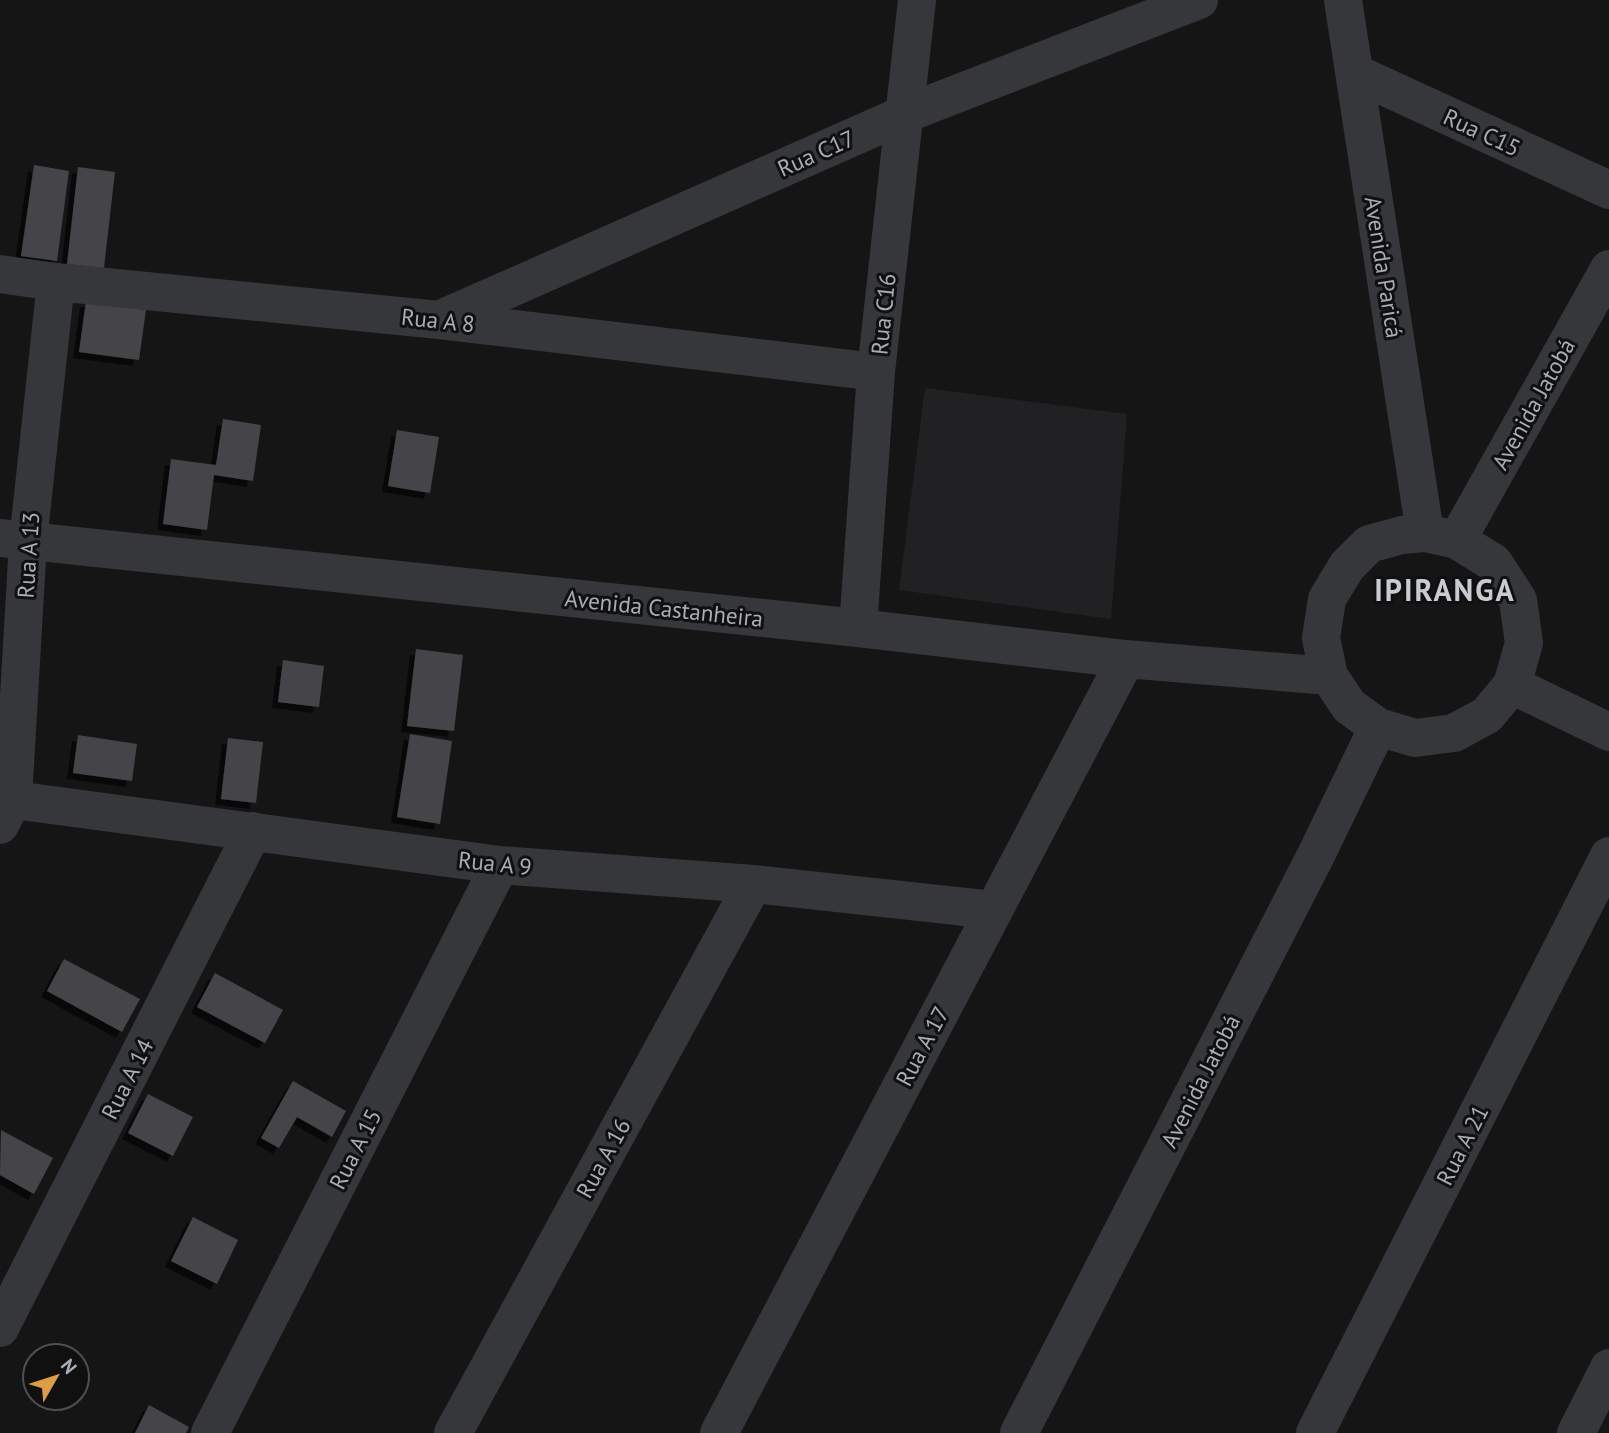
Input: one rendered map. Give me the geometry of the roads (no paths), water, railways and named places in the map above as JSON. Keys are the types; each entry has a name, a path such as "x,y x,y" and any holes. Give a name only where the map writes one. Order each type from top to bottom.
{"street":[{"name":"Rua C16","path":"858,628 876,372 917,0"},
{"name":"Rua C17","path":"439,320 905,114 1199,0"},
{"name":"Avenida Paricá","path":"1343,0 1354,73 1441,536"},
{"name":"Rua C15","path":"1354,73 1609,190"},
{"name":"Avenida Jatobá","path":"1441,536 1609,269"},
{"name":"Rua A 8","path":"0,274 56,282 439,320 876,372"},
{"name":"Rua A 13","path":"4,808 14,540 56,282"},
{"path":"1402,536 1441,536 1494,563 1518,600 1524,643 1512,685 1488,715 1454,733 1415,738 1378,727 1349,706 1329,676 1321,638 1327,599 1347,566 1369,544 1402,536"},
{"name":"Avenida Castanheira","path":"14,540 858,628 1126,659 1329,676"},
{"name":"Rua A 17","path":"719,1433 1126,659"},
{"path":"1512,685 1609,732"},
{"name":"Avenida Jatobá","path":"1018,1433 1316,855 1378,727"},
{"name":"Rua A 9","path":"4,808 253,831 500,865 753,884 993,910"},
{"name":"Rua A 14","path":"0,1328 253,831"},
{"name":"Rua A 21","path":"1315,1433 1609,856"},
{"name":"Rua A 15","path":"210,1433 500,865"},
{"name":"Rua A 16","path":"453,1433 753,884"},
{"path":"1576,1433 1609,1368"}],"district":[{"name":"IPIRANGA","path":"1445,589"}]}
